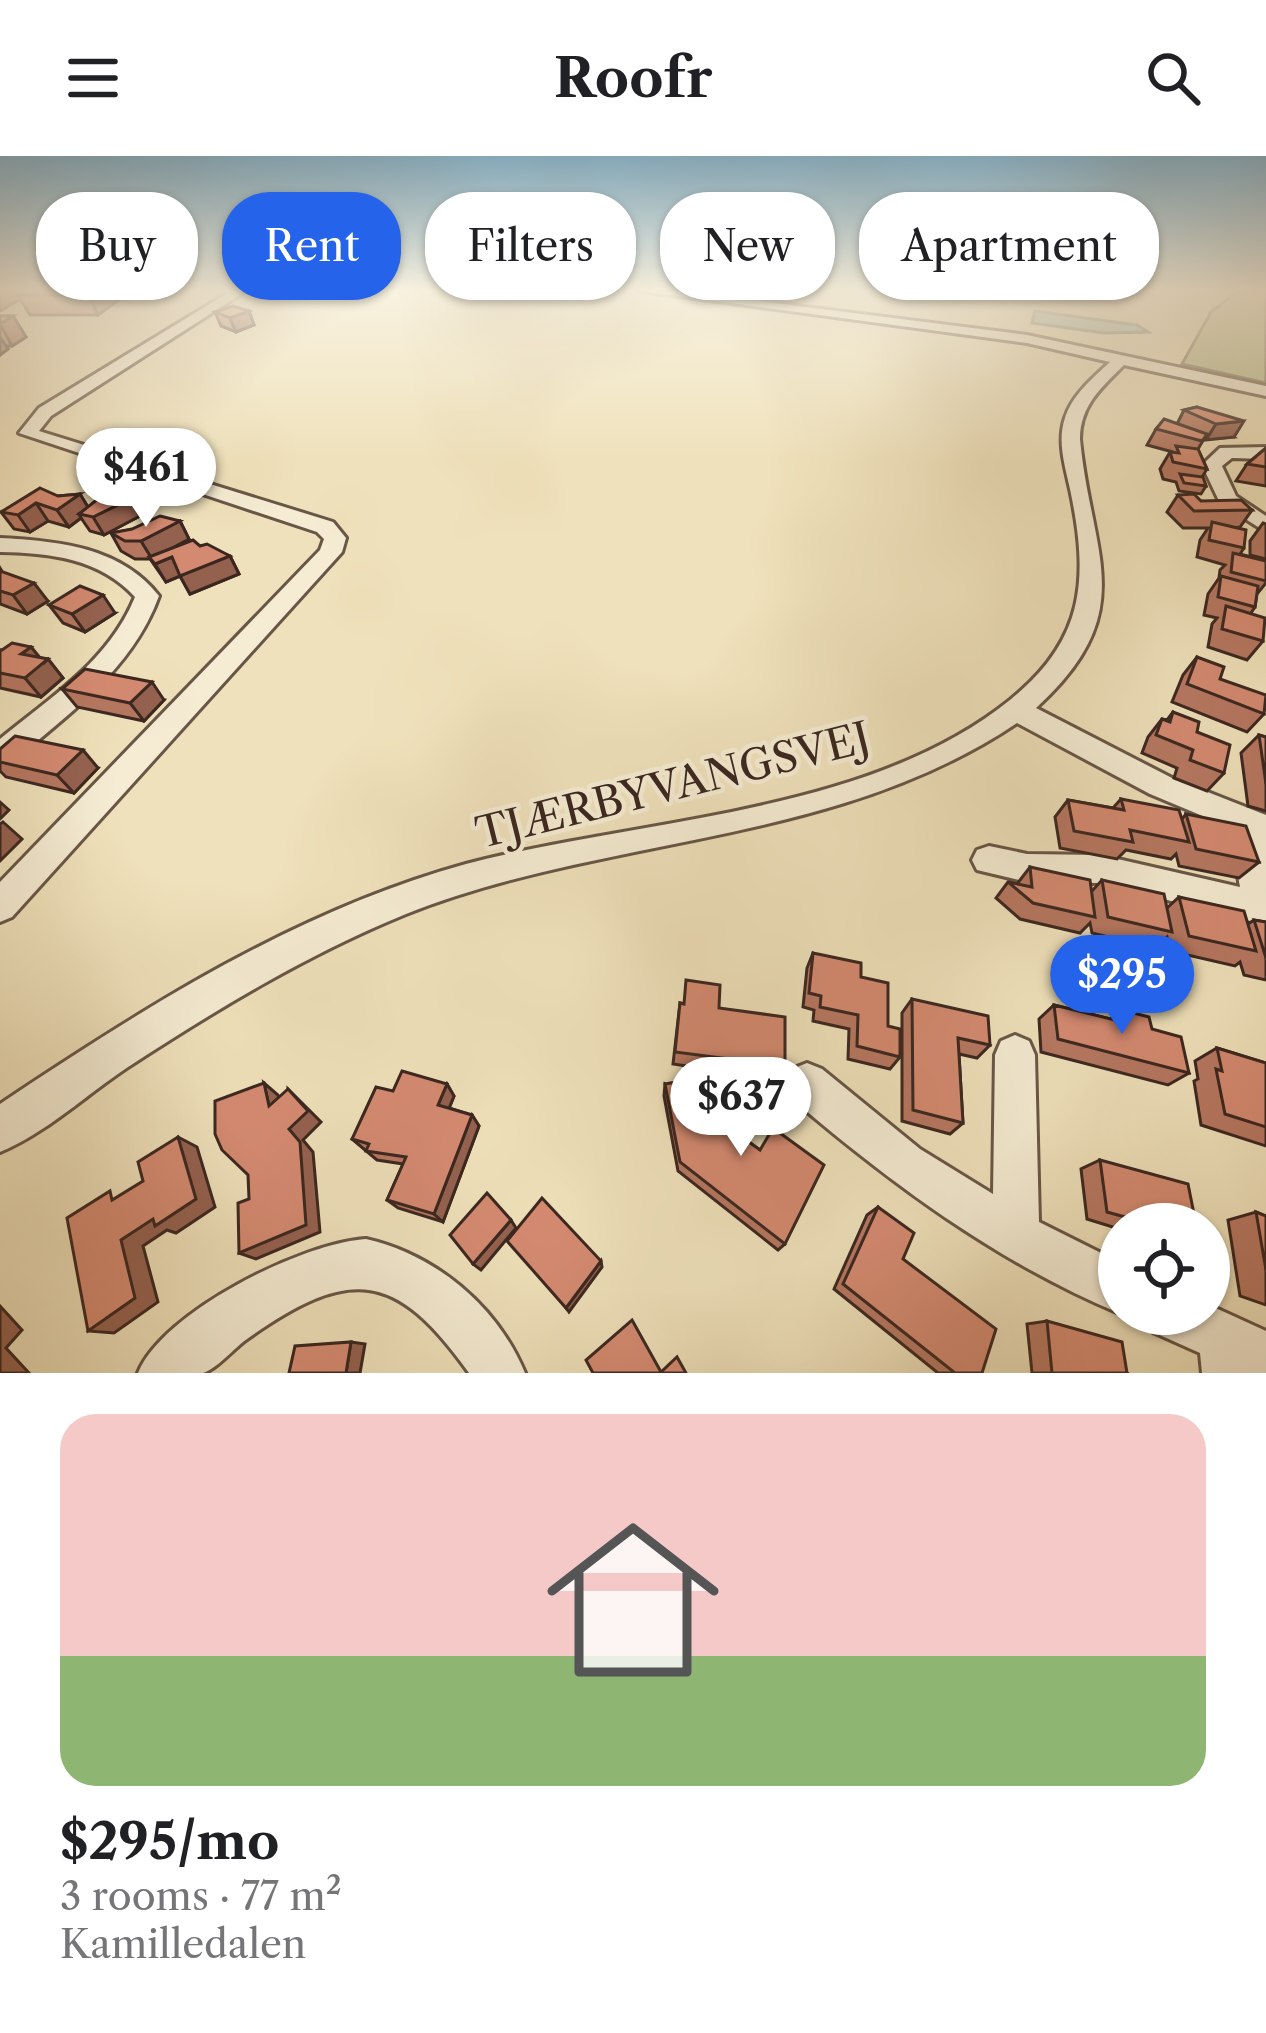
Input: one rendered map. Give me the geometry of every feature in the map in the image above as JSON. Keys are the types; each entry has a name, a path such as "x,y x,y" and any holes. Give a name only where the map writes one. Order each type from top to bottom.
{"street":[{"path":"0,906 331,552 335,538 325,527 28,433 45,412 148,348"},
{"path":"1068,348 1266,391"},
{"name":"TJÆRBYVANGSVEJ","path":"0,1130 121,1046 301,945 461,880 880,780 953,750 1016,710 1067,657 1094,605 1094,551 1072,454 1071,424 1081,399 1122,358"},
{"path":"1266,453 1227,452 1212,465 1227,499 1266,526"},
{"path":"0,545 63,551 101,562 133,577 147,596 140,621 119,648 0,756"},
{"path":"989,860 1027,868 1100,869 1263,907 1254,825 1094,754 1016,710"},
{"path":"1015,1055 1016,1235"},
{"path":"808,1084 904,1165 1016,1235 1098,1277"},
{"path":"164,1373 285,1284 362,1262 412,1278 483,1346 499,1373"},
{"path":"1205,1335 1240,1357"}],"green space":[{"path":"1191,348 1266,348 1266,383 1182,364"}],"building":[{"path":"1197,407 1244,421 1216,424 1184,410"},
{"path":"1164,419 1207,434 1202,441 1156,429"},
{"path":"1176,446 1198,449 1207,469 1173,462 1170,452 1179,453"},
{"path":"1266,448 1266,467 1247,464"},
{"path":"1180,474 1203,477 1206,486 1184,483"},
{"path":"40,488 58,496 80,494 57,510 36,503 18,515 1,512"},
{"path":"1194,494 1201,501 1241,500 1252,510 1194,511 1178,495"},
{"path":"99,498 130,499 93,517 79,514"},
{"path":"160,516 180,521 141,541 125,541 111,533 132,529"},
{"path":"1212,522 1246,530 1244,548 1209,540"},
{"path":"193,540 230,556 180,576 172,557 155,564 149,557"},
{"path":"1233,553 1266,561 1266,581 1231,572"},
{"path":"0,571 34,583 13,595 0,591"},
{"path":"1221,576 1258,586 1255,607 1218,597"},
{"path":"80,586 103,595 72,614 49,605"},
{"path":"1226,606 1265,618 1263,641 1222,629"},
{"path":"12,643 31,647 21,654 48,659 25,678 0,673 0,650"},
{"path":"1197,657 1224,667 1220,679 1266,695 1264,714 1187,684"},
{"path":"85,669 152,682 130,703 62,689"},
{"path":"1173,712 1199,722 1197,732 1230,745 1224,773 1190,760 1193,750 1156,735 1162,719 1170,722"},
{"path":"1259,735 1266,737 1266,784"},
{"path":"15,736 83,750 57,775 0,762 0,749"},
{"path":"1121,799 1179,810 1189,842 1130,830 1133,842 1074,831 1068,800 1124,810"},
{"path":"1186,814 1246,826 1259,862 1196,849"},
{"path":"1030,867 1090,880 1095,917 1033,903 1008,882 1032,887"},
{"path":"1102,880 1164,894 1172,932 1108,917"},
{"path":"1179,897 1244,911 1256,951 1189,936"},
{"path":"1254,920 1266,922 1266,958"},
{"path":"813,953 861,963 861,977 888,983 888,1026 900,1029 900,1057 857,1046 858,1015 820,1007 821,996 809,993"},
{"path":"686,980 720,985 719,1008 785,1017 785,1074 753,1069 753,1062 675,1052"},
{"path":"912,999 988,1016 990,1045 958,1038 963,1123 913,1110"},
{"path":"1054,1005 1123,1022 1122,1010 1149,1017 1152,1029 1181,1037 1189,1073 1058,1039"},
{"path":"1217,1048 1266,1063 1266,1127 1225,1114"},
{"path":"402,1071 447,1084 438,1105 472,1115 434,1214 387,1200 406,1157 366,1151 369,1144 352,1139 376,1087 393,1091"},
{"path":"715,1075 730,1128 760,1150 773,1128 824,1165 785,1244 680,1162 665,1084"},
{"path":"264,1083 269,1106 288,1089 308,1111 289,1129 300,1142 306,1225 239,1253 238,1203 249,1199 248,1175 222,1150 215,1134 215,1101"},
{"path":"178,1137 196,1199 155,1226 153,1219 121,1240 135,1298 88,1331 67,1218 110,1191 112,1200 143,1181 138,1162"},
{"path":"1100,1160 1188,1184 1192,1203 1106,1203"},
{"path":"487,1193 511,1220 473,1264 450,1235"},
{"path":"542,1198 601,1261 566,1308 507,1241"},
{"path":"878,1207 914,1233 903,1259 996,1329 982,1373 955,1373 843,1284"},
{"path":"1256,1212 1266,1216 1266,1270"},
{"path":"632,1320 661,1372 677,1357 686,1373 593,1373 586,1360"},
{"path":"1047,1321 1122,1342 1127,1373 1052,1373"},
{"path":"351,1342 346,1373 289,1373 295,1346"}]}
